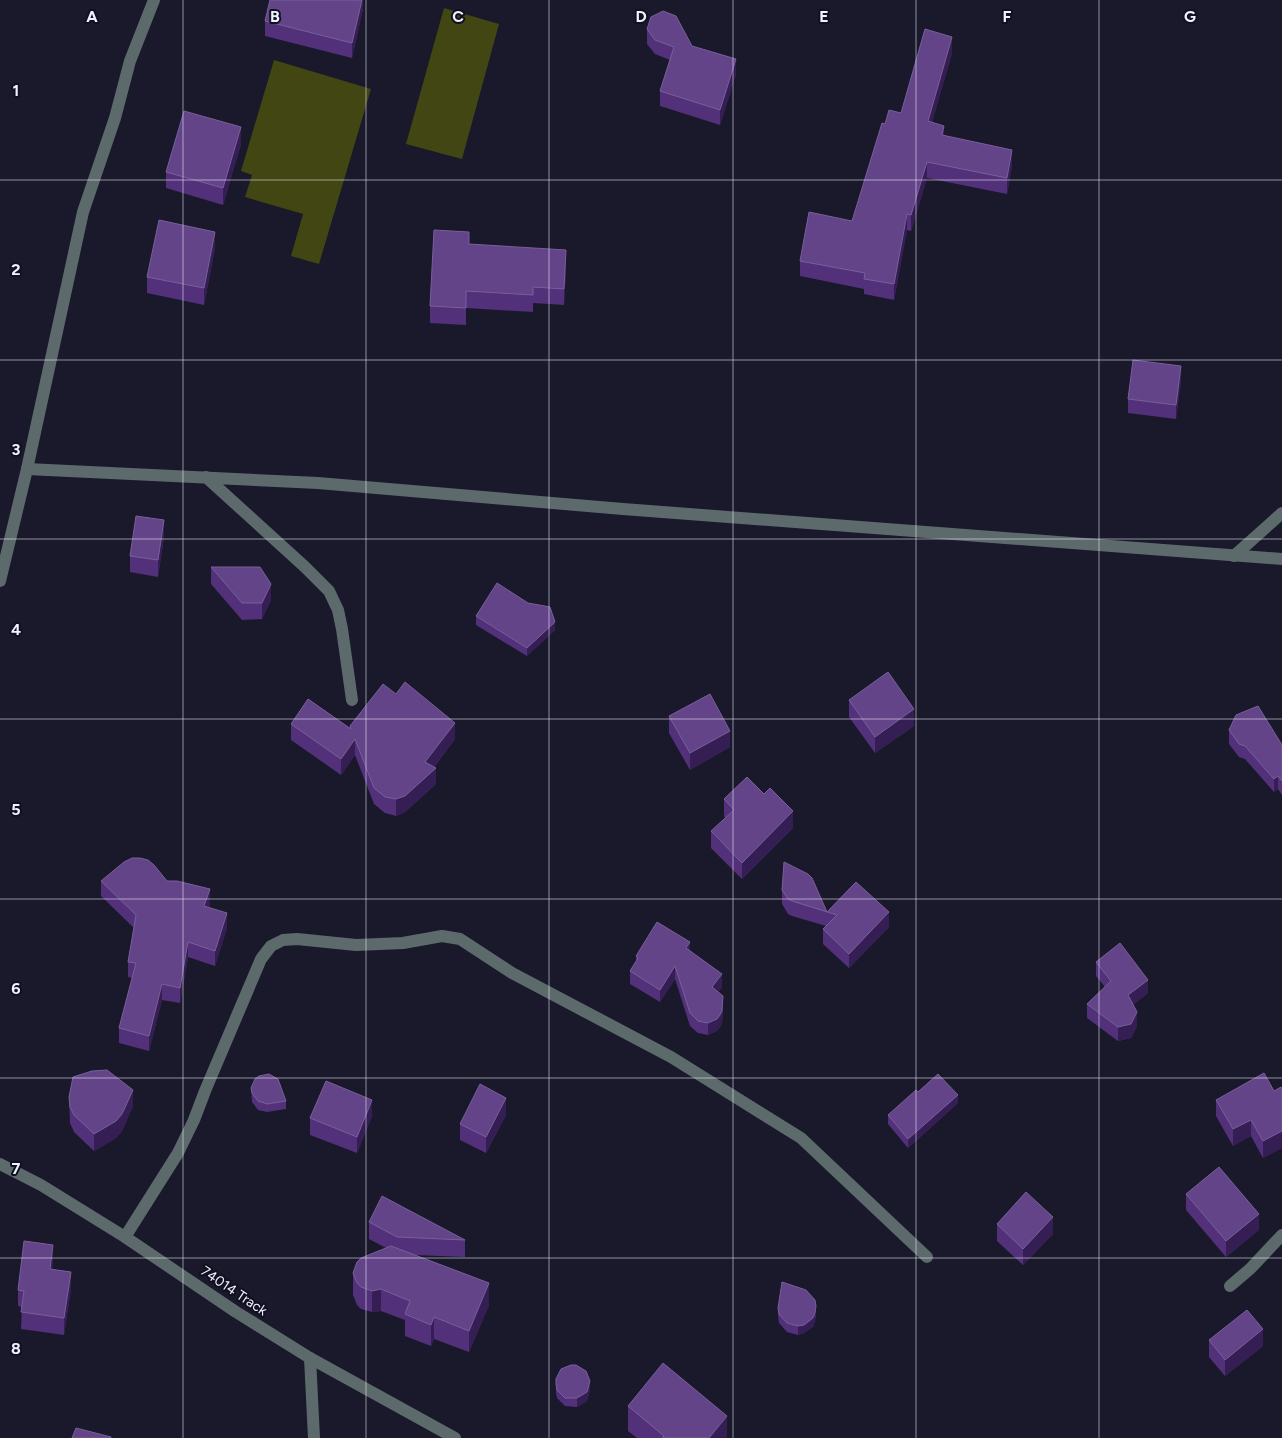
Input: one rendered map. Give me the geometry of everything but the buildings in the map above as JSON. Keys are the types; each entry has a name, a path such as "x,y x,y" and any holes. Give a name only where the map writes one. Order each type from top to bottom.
{"street":[{"path":"0,581 27,469 83,212 115,118 130,61 154,0"},
{"path":"27,469 328,484 1282,560"},
{"path":"206,477 305,567 329,592 338,610 352,700"},
{"path":"1234,556 1282,513"},
{"path":"125,1236 178,1153 261,959 271,946 283,940 297,939 356,945 403,943 442,936 460,939 512,973 671,1057 801,1138 927,1257"},
{"name":"74014 Track","path":"0,1164 41,1185 125,1236 236,1312 310,1358 455,1438"},
{"path":"1230,1286 1250,1269 1282,1235"},
{"path":"310,1358 314,1438"}],"green space":[{"path":"444,8 499,24 462,159 406,144"},
{"path":"274,60 371,89 319,264 291,256 303,214 245,197 252,175 241,171"}]}
